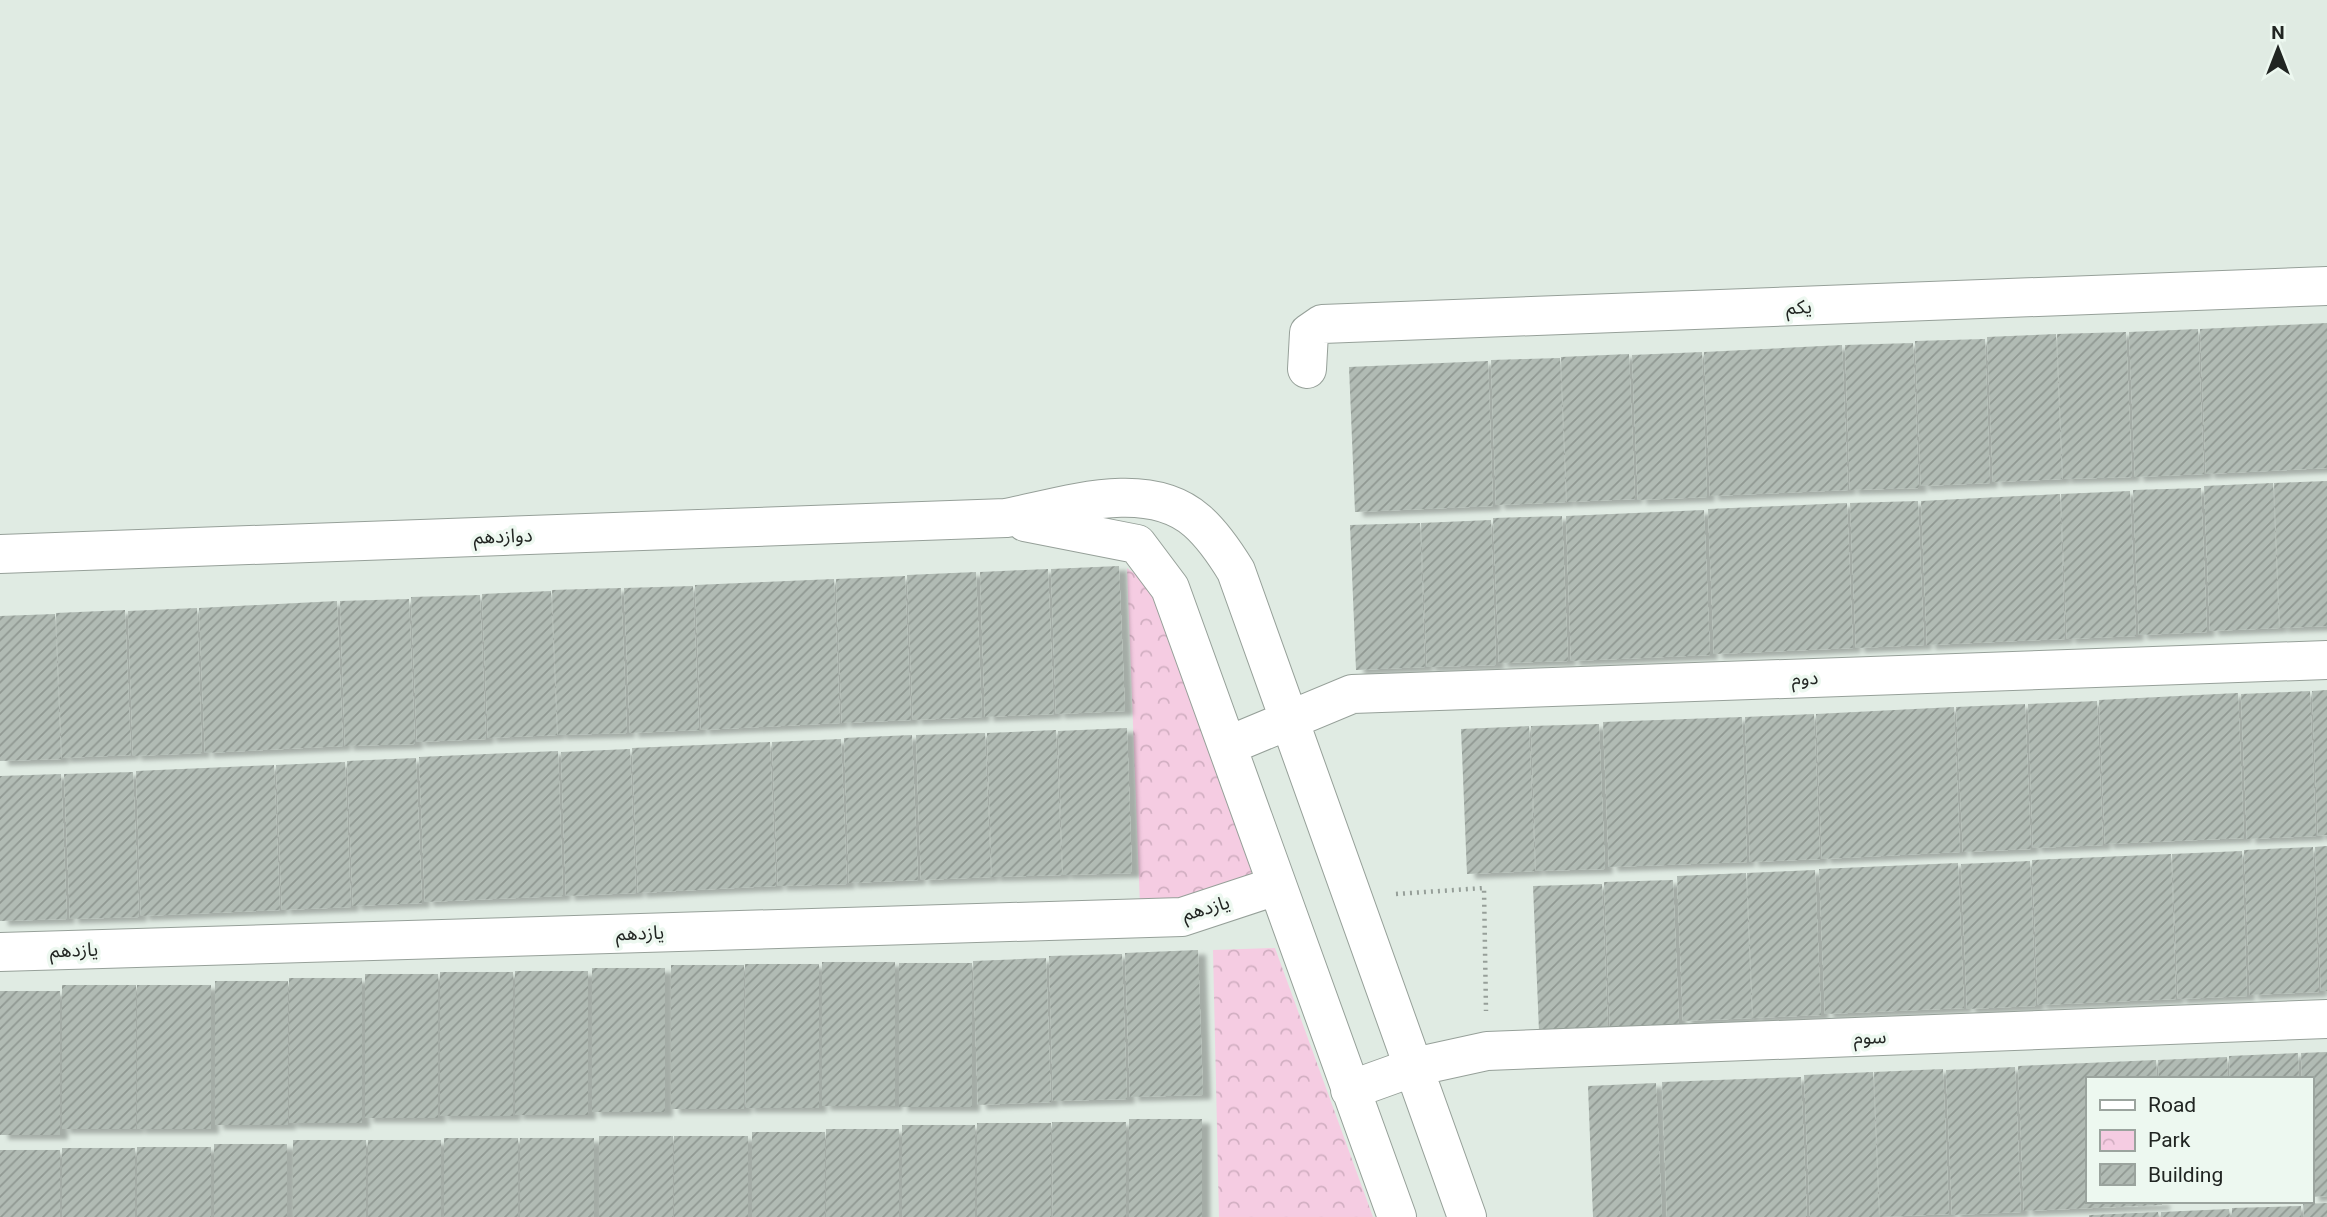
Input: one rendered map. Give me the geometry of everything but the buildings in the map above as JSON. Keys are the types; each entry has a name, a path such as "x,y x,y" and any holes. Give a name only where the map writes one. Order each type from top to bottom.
{"street":[{"name":"یکم","path":"1307,369 1309,333 1322,324 2327,286"},
{"path":"1006,518 1116,496 1160,500 1195,519 1219,544 1236,571 1468,1217"},
{"name":"دوازدهم","path":"0,554 1006,518"},
{"path":"1006,518 1137,544 1170,588 1396,1217"},
{"name":"دوم","path":"1227,746 1352,694 2327,660"},
{"name":"یازدهم","path":"0,952 1182,917 1276,886"},
{"name":"سوم","path":"1350,1090 1414,1067 1487,1051 2327,1019"}],"path":[{"path":"1353,897 1484,888 1487,1051"}],"green space":[{"path":"1127,568 1166,597 1256,853 1249,885 1140,906"},
{"path":"1275,948 1373,1217 1219,1217 1213,950"}]}
